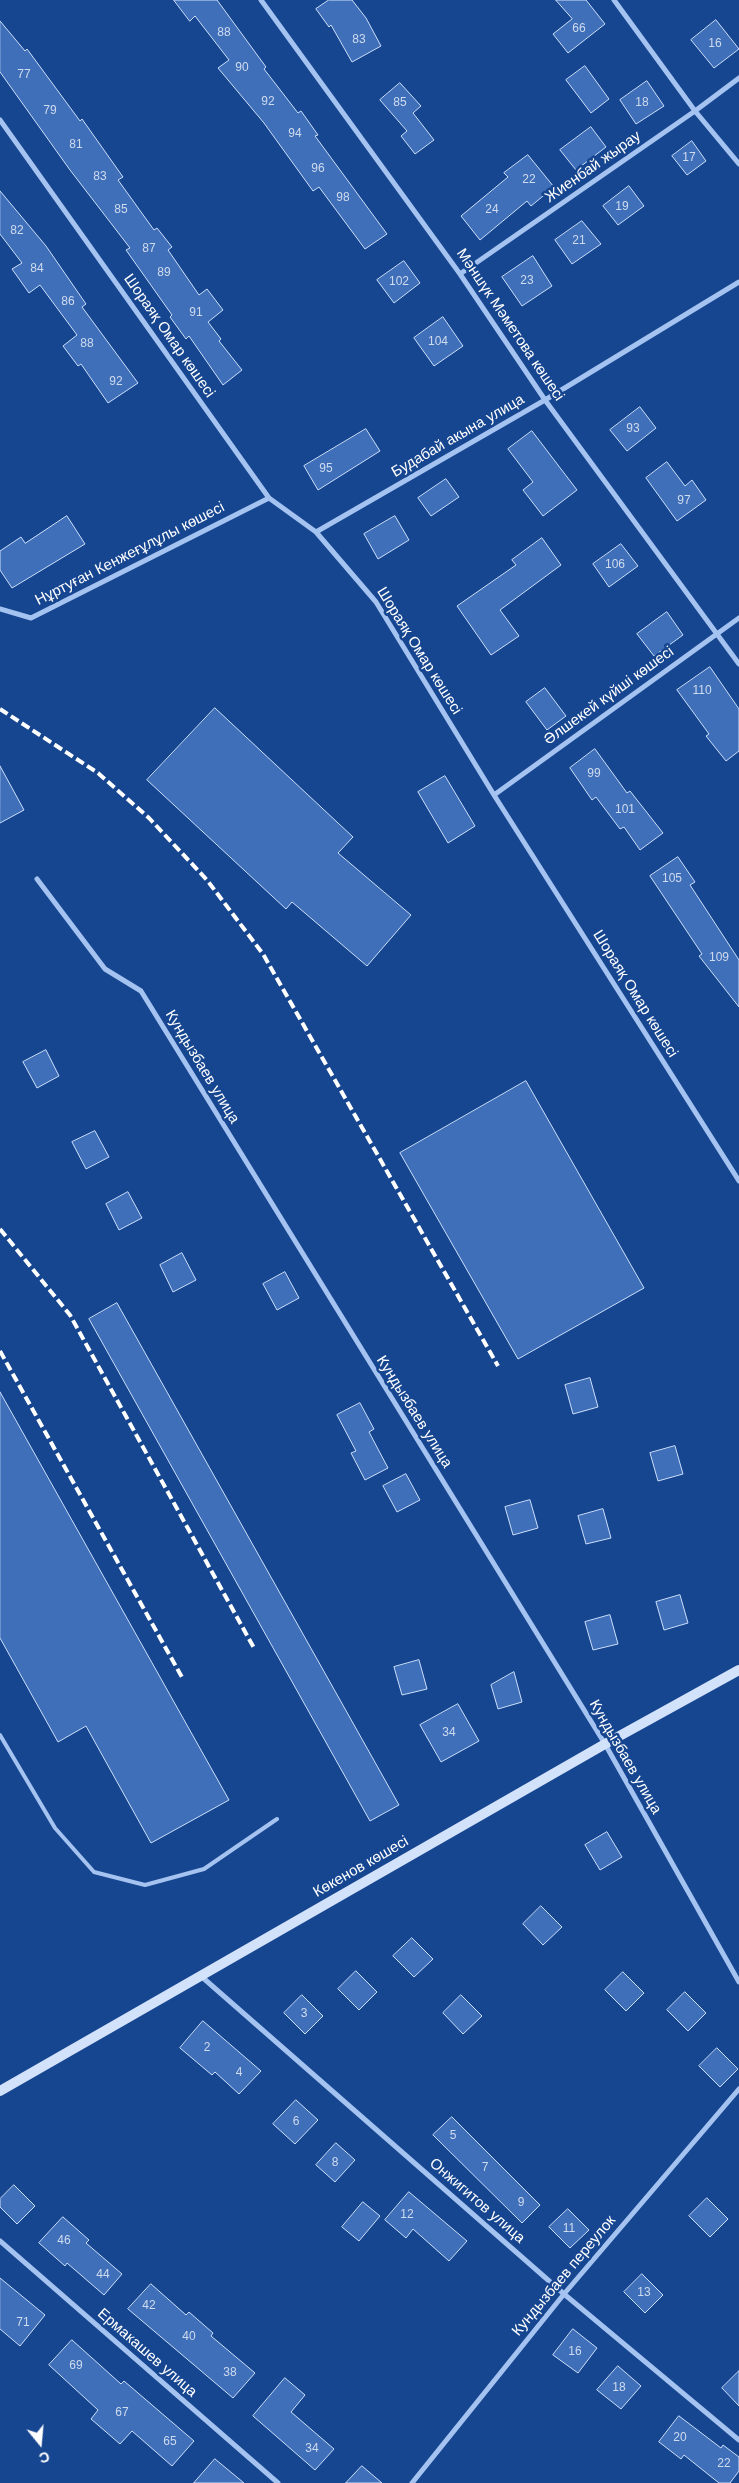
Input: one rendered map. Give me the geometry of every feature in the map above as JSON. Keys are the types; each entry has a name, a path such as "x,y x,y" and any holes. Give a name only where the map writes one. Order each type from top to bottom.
{"street":[{"name":"Мәншүк Мәметова көшесі","path":"261,0 460,274 545,400 739,664"},
{"path":"614,0 695,111 739,164"},
{"name":"Жиенбай жырау","path":"460,274 695,111 739,78"},
{"name":"Шораяқ Омар көшесі","path":"0,120 269,498 316,532 376,602 494,795 739,1181"},
{"name":"Будабай акына улица","path":"316,532 545,400 739,282"},
{"name":"Нұртуған Кенжеғұлұлы көшесі","path":"0,609 30,618 269,498"},
{"name":"Әлшекей күйші көшесі","path":"494,795 739,618"},
{"name":"Кундызбаев улица","path":"37,879 105,969 140,991 605,1744 739,1982"},
{"name":"Көкенов көшесі","path":"0,2091 202,1977 605,1744 739,1670"},
{"name":"Онжигитов улица","path":"202,1977 564,2294 739,2440"},
{"name":"Кундызбаев переулок","path":"412,2483 564,2294 739,2089"},
{"name":"Ермакашев улица","path":"0,2241 278,2483"}],"lane":[{"path":"0,1735 55,1828 94,1872 145,1885 204,1868 277,1819"}],"building":[{"path":"174,0 217,0 266,67 264,69 298,113 301,111 318,135 315,136 387,234 365,249 319,187 313,191 264,123 218,68 229,60 195,16 190,21"},
{"path":"329,0 352,0 366,18 381,46 352,62 331,25 329,27 316,9"},
{"path":"556,0 586,0 605,24 568,53 553,34 572,19"},
{"path":"716,20 739,49 714,68 691,40"},
{"path":"0,21 25,51 27,49 80,121 82,119 123,177 118,180 154,230 157,228 172,247 168,250 199,295 207,289 223,310 208,322 221,339 219,341 242,370 223,385 189,336 186,339 170,317 172,315 126,250 130,248 70,170 0,72"},
{"path":"585,66 609,99 591,113 566,80"},
{"path":"647,81 664,106 636,124 620,100"},
{"path":"400,83 421,106 413,113 434,140 415,154 401,136 407,131 380,100"},
{"path":"591,127 606,147 576,170 560,150"},
{"path":"692,141 706,161 687,175 672,156"},
{"path":"528,155 554,187 531,206 527,201 480,240 461,216 508,177 504,173"},
{"path":"629,186 644,206 618,225 603,206"},
{"path":"0,191 46,246 86,304 82,307 138,383 108,403 81,364 78,366 63,346 77,335 40,285 29,293 12,269 22,263 0,234"},
{"path":"582,221 601,244 572,264 555,240"},
{"path":"533,256 552,286 522,306 502,277"},
{"path":"404,261 420,283 394,303 377,280"},
{"path":"443,317 463,346 434,366 414,338"},
{"path":"640,407 656,428 627,451 610,430"},
{"path":"366,429 380,451 318,490 304,466"},
{"path":"532,431 577,490 543,516 523,490 533,482 508,449"},
{"path":"667,462 685,486 692,480 706,500 677,521 646,478"},
{"path":"446,479 459,497 431,516 418,498"},
{"path":"67,516 85,544 12,588 0,570 0,551 21,537 25,543"},
{"path":"395,516 409,540 378,559 364,534"},
{"path":"542,538 561,565 500,610 519,636 491,655 457,606 516,565 512,560"},
{"path":"621,544 638,566 609,587 593,564"},
{"path":"667,612 683,635 654,656 637,634"},
{"path":"710,667 739,709 739,751 726,761 706,736 709,734 677,690"},
{"path":"545,688 566,716 547,730 526,702"},
{"path":"215,708 353,837 338,853 411,915 367,966 292,902 286,909 147,780"},
{"path":"595,749 627,793 630,791 663,833 640,850 624,827 620,829 596,797 592,800 570,768"},
{"path":"0,766 24,810 0,823"},
{"path":"445,776 475,826 448,843 418,792"},
{"path":"678,857 695,882 690,885 739,960 739,1007 699,956 702,954 650,876"},
{"path":"46,1050 59,1076 37,1088 23,1062"},
{"path":"526,1081 644,1288 518,1359 400,1153"},
{"path":"95,1131 109,1157 86,1169 72,1142"},
{"path":"128,1192 142,1218 119,1230 106,1204"},
{"path":"182,1253 196,1280 173,1292 160,1265"},
{"path":"285,1272 299,1298 277,1310 263,1284"},
{"path":"117,1303 399,1805 370,1821 89,1319"},
{"path":"590,1378 598,1407 573,1414 565,1385"},
{"path":"0,1392 229,1800 151,1843 86,1726 58,1742 0,1638"},
{"path":"360,1403 374,1429 369,1432 388,1468 365,1480 351,1453 356,1451 337,1415"},
{"path":"675,1446 683,1474 658,1481 650,1453"},
{"path":"406,1474 420,1500 397,1512 383,1486"},
{"path":"530,1500 538,1528 513,1535 505,1507"},
{"path":"603,1509 611,1538 586,1544 578,1516"},
{"path":"680,1595 688,1623 664,1630 656,1602"},
{"path":"610,1615 618,1644 593,1650 585,1622"},
{"path":"419,1660 427,1689 402,1695 394,1667"},
{"path":"514,1672 522,1702 498,1709 491,1685"},
{"path":"458,1704 479,1741 441,1762 420,1725"},
{"path":"607,1832 622,1857 600,1870 585,1845"},
{"path":"541,1906 562,1927 543,1945 523,1924"},
{"path":"412,1938 433,1959 414,1977 393,1956"},
{"path":"356,1971 377,1992 359,2010 338,1989"},
{"path":"623,1972 644,1993 626,2011 605,1990"},
{"path":"685,1992 706,2013 688,2031 667,2010"},
{"path":"302,1995 323,2016 305,2034 284,2013"},
{"path":"461,1995 482,2016 463,2034 443,2013"},
{"path":"203,2021 261,2071 239,2094 215,2072 212,2075 180,2048"},
{"path":"717,2048 738,2069 720,2087 699,2066"},
{"path":"296,2100 318,2120 295,2144 273,2124"},
{"path":"452,2117 540,2205 522,2223 433,2135"},
{"path":"336,2143 355,2160 335,2182 316,2165"},
{"path":"14,2185 35,2206 17,2224 0,2207 0,2199"},
{"path":"409,2192 467,2241 449,2261 413,2229 406,2238 385,2220"},
{"path":"707,2198 728,2219 710,2237 689,2216"},
{"path":"363,2202 380,2216 359,2241 342,2227"},
{"path":"568,2209 589,2230 570,2248 549,2227"},
{"path":"63,2217 89,2240 86,2243 122,2274 104,2295 67,2263 65,2266 39,2243"},
{"path":"642,2274 663,2295 645,2313 624,2292"},
{"path":"0,2278 45,2315 20,2346 0,2329"},
{"path":"151,2284 186,2315 189,2312 213,2333 211,2336 255,2373 233,2398 128,2309"},
{"path":"573,2329 597,2348 578,2373 553,2355"},
{"path":"72,2340 121,2384 124,2381 194,2441 172,2466 132,2431 120,2444 91,2419 98,2410 49,2365"},
{"path":"618,2366 641,2386 621,2409 597,2390"},
{"path":"739,2371 739,2406 722,2388"},
{"path":"285,2378 305,2395 291,2412 334,2449 315,2470 253,2416"},
{"path":"679,2416 721,2448 723,2445 739,2457 739,2471 730,2483 719,2483 684,2455 681,2459 659,2442"},
{"path":"215,2459 244,2483 194,2483"},
{"path":"362,2466 382,2483 346,2483"}],"railway":[{"path":"0,709 98,773 149,818 207,880 263,954 498,1366"},
{"path":"0,1229 70,1315 254,1648"},
{"path":"0,1351 183,1679"}]}
